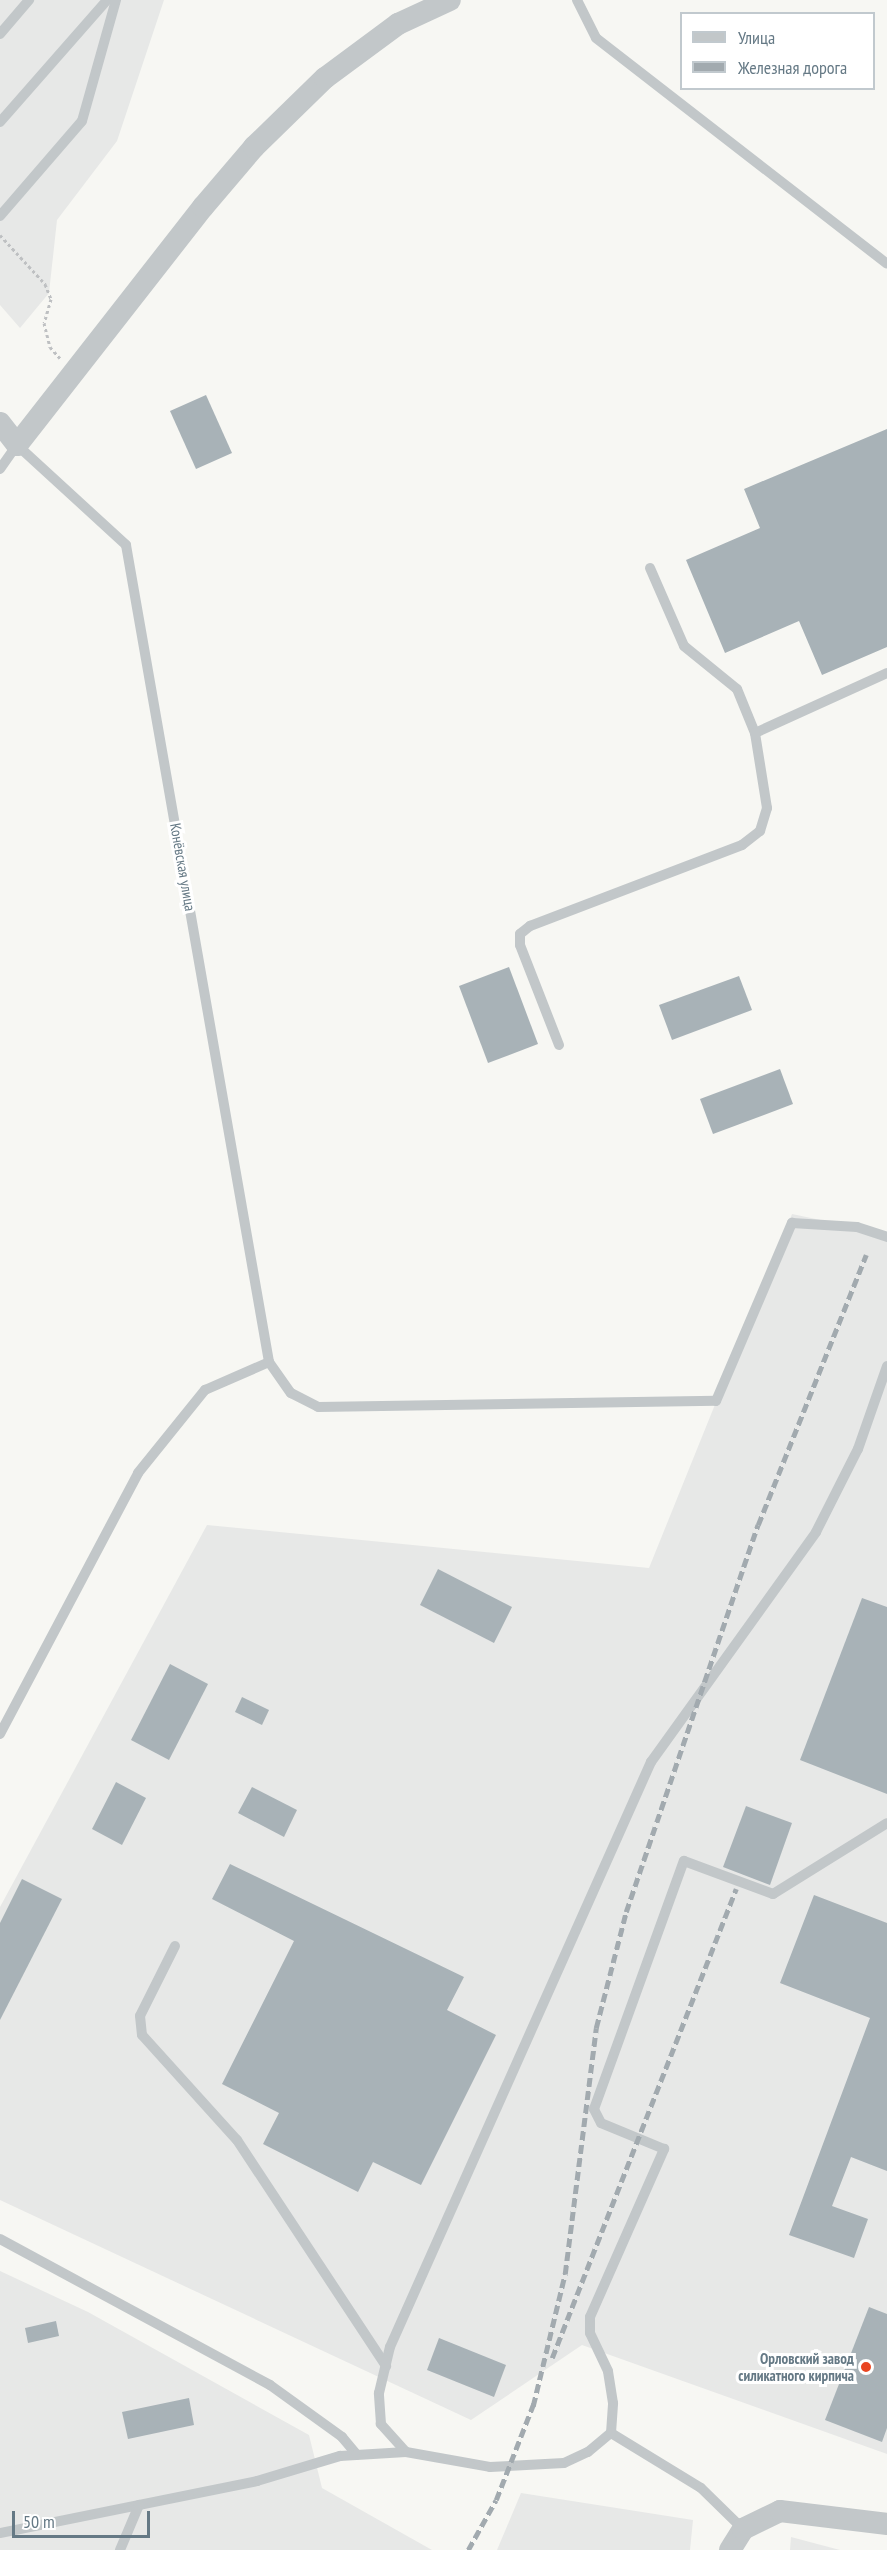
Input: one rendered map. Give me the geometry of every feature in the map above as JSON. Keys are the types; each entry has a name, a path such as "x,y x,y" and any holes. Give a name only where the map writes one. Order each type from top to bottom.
{"street":[{"path":"17,445 254,147 325,78 398,24 450,0"},
{"name":"Конёвская улица","path":"0,423 17,445"},
{"path":"730,2550 743,2529 780,2511 887,2524"}],"lane":[{"path":"0,34 29,0"},
{"path":"0,122 107,0"},
{"path":"0,216 82,121 116,0"},
{"path":"577,0 596,38 887,264"},
{"path":"0,469 17,445"},
{"name":"Конёвская улица","path":"17,445 126,545 269,1362"},
{"path":"560,1045 520,934 530,926 742,845 760,831 767,808 755,733 736,689 684,646 650,568"},
{"path":"755,733 887,673"},
{"path":"0,1734 138,1473 205,1390 269,1362 291,1393 318,1407 716,1401 792,1223 856,1227 887,1237"},
{"path":"406,2452 381,2424 379,2393 395,2337 651,1762 816,1532 858,1449 887,1366"},
{"path":"0,2533 140,2505 357,2455 406,2452 490,2467 536,2467 564,2463 588,2452 611,2433 613,2403 608,2371 590,2333 590,2317 664,2148 601,2122 594,2109 684,1861 773,1894 887,1823"},
{"path":"175,1946 140,2016 142,2035 237,2140 386,2366"},
{"path":"0,2239 270,2385 342,2437 357,2455"},
{"path":"611,2433 701,2488 743,2529"},
{"path":"120,2550 140,2505"}],"path":[{"path":"0,235 45,284 51,299 44,323 50,347 73,373"}],"shaded area":[{"path":"0,0 164,0 117,141 57,220 49,293 20,328 0,305"},
{"path":"792,1214 887,1234 887,2454 582,2345 471,2420 0,2200 0,1907 207,1525 649,1568"},
{"path":"0,2271 88,2312 309,2435 322,2488 432,2550 0,2550"},
{"path":"521,2493 693,2520 690,2550 497,2550"},
{"path":"791,2537 840,2550 790,2550"}],"building":[{"path":"206,395 232,453 196,469 170,411"},
{"path":"887,429 887,647 822,675 799,621 725,653 686,560 760,528 744,489"},
{"path":"509,967 538,1044 488,1063 459,986"},
{"path":"739,976 752,1010 672,1040 659,1005"},
{"path":"780,1069 793,1104 713,1134 700,1099"},
{"path":"438,1569 512,1607 494,1643 420,1605"},
{"path":"862,1598 887,1607 887,1794 800,1760"},
{"path":"170,1664 208,1684 169,1760 131,1740"},
{"path":"242,1697 269,1710 262,1725 235,1712"},
{"path":"116,1782 146,1798 122,1845 92,1829"},
{"path":"252,1787 297,1810 284,1837 238,1813"},
{"path":"746,1806 792,1823 770,1885 723,1867"},
{"path":"230,1864 464,1977 447,2010 496,2035 421,2185 373,2162 358,2192 263,2144 279,2113 222,2084 294,1941 212,1899"},
{"path":"22,1879 62,1899 0,2020 0,1923"},
{"path":"814,1895 887,1923 887,2171 851,2157 832,2206 868,2219 854,2258 789,2235 870,2018 780,1983"},
{"name":"Орловский завод силикатного кирпича","path":"869,2307 887,2314 887,2428 882,2442 825,2420"},
{"path":"56,2321 59,2336 28,2343 25,2328"},
{"path":"439,2338 506,2365 494,2397 427,2370"},
{"path":"189,2398 194,2425 128,2439 122,2412"}],"railway":[{"path":"533,2406 565,2274 596,2028 626,1912 758,1525 866,1255"},
{"path":"552,2358 736,1889"},
{"path":"468,2550 496,2500 535,2400"}],"place":[{"name":"Орловский завод силикатного кирпича","path":"866,2367"}]}
